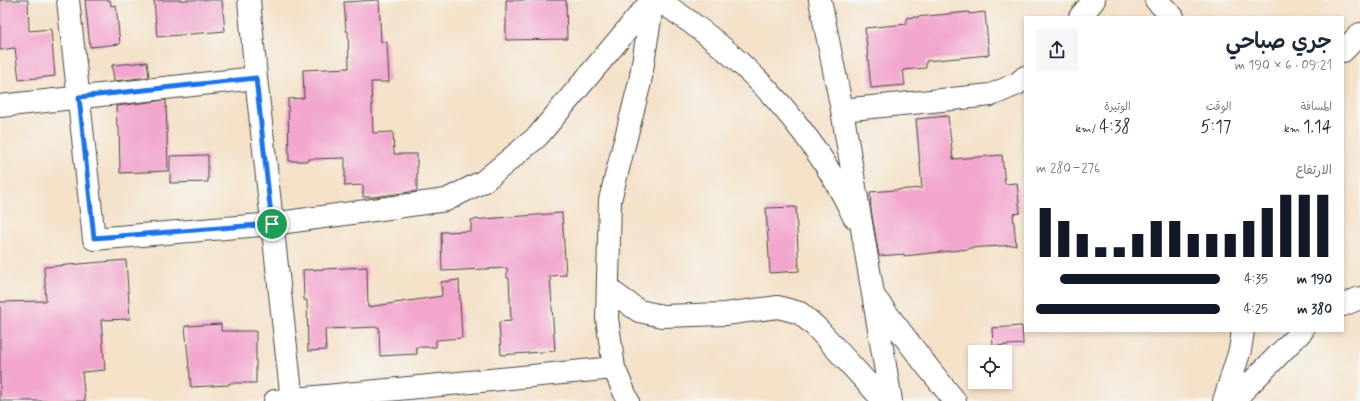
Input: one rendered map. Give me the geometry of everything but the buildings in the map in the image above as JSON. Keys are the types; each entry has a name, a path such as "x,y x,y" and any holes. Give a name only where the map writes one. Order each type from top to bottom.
{"street":[{"path":"68,0 94,238 272,224 446,200 484,181 538,136 653,0"},
{"path":"250,0 256,78 272,224 286,400 614,368"},
{"path":"628,401 614,368 607,318 610,200 640,82 653,0"},
{"path":"658,0 685,17 714,39 742,63 768,89 812,144 832,175 864,238"},
{"path":"820,0 842,110 891,401"},
{"path":"1081,16 1094,0"},
{"path":"1156,0 1172,16"},
{"path":"1344,50 1360,34"},
{"path":"0,106 256,78"},
{"path":"842,110 991,95 1017,84 1024,78"},
{"path":"608,289 639,311 662,316 725,314 778,307 800,313 816,326 884,401"},
{"path":"873,295 955,401"},
{"path":"1344,305 1360,298"},
{"path":"1224,401 1240,350 1243,332"},
{"path":"1233,401 1301,332"}],"route":[{"path":"256,78 272,224 94,238 79,97 256,78"}]}
